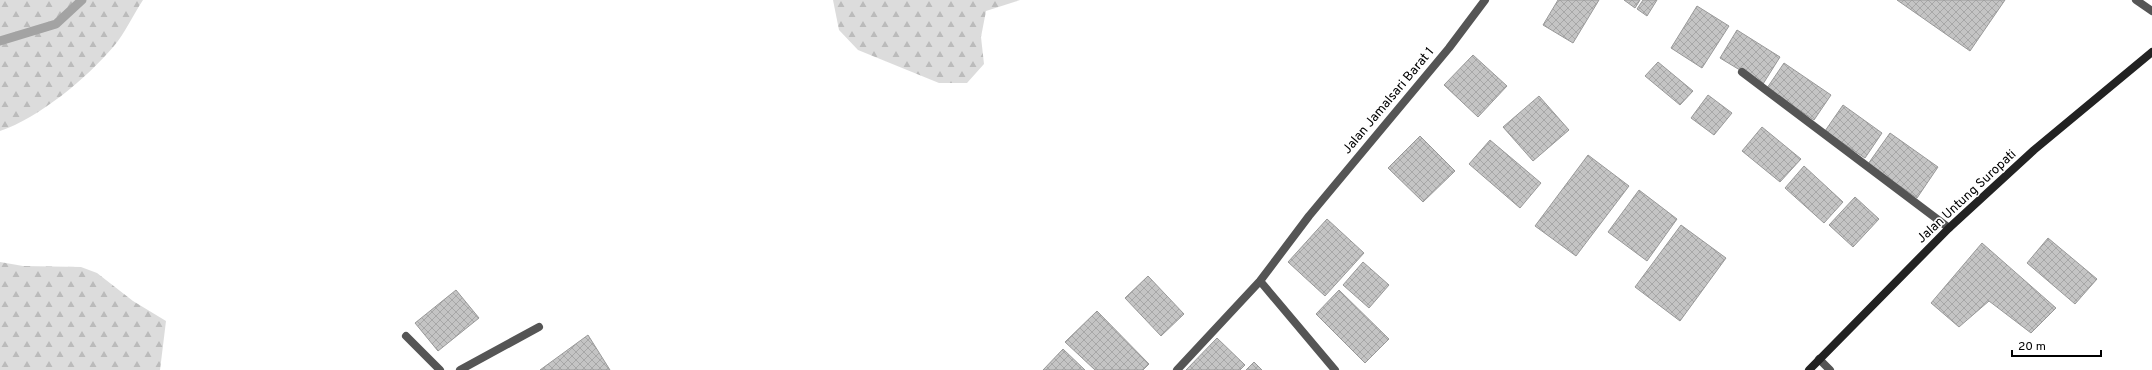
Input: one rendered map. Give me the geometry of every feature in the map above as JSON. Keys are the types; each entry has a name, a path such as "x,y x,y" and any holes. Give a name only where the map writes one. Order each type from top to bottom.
{"main road":[{"name":"Jalan Untung Suropati","path":"1809,370 1949,228 2034,150 2152,52"}],"street":[{"name":"Jalan Jamalsari Barat 1","path":"1176,370 1260,280 1308,216 1449,48 1485,0"},
{"path":"2136,0 2152,11"},
{"path":"1742,72 1949,228"},
{"path":"1260,280 1335,370"},
{"path":"460,370 539,327"},
{"path":"406,336 440,370"},
{"path":"1819,359 1830,370"}],"green space":[{"path":"0,0 143,0 118,41 76,84 62,96 30,117 0,131"},
{"path":"833,0 1020,0 986,11 981,37 984,64 967,83 939,83 858,50 839,30"},
{"path":"0,262 23,266 81,267 97,273 133,301 166,321 160,370 0,370"}],"building":[{"path":"1558,0 1599,0 1573,43 1543,25"},
{"path":"1624,0 1640,0 1635,8"},
{"path":"1643,0 1657,0 1647,16 1637,9"},
{"path":"1897,0 2005,0 1970,51"},
{"path":"1697,6 1729,26 1702,68 1671,48"},
{"path":"1737,30 1780,57 1763,84 1720,58"},
{"path":"1473,55 1507,86 1478,117 1444,85"},
{"path":"1658,62 1693,91 1680,105 1645,76"},
{"path":"1784,63 1831,95 1814,120 1767,88"},
{"path":"1708,95 1732,113 1714,135 1691,118"},
{"path":"1539,96 1569,130 1533,161 1503,127"},
{"path":"1843,105 1882,133 1865,158 1825,131"},
{"path":"1762,127 1801,159 1780,182 1742,151"},
{"path":"1890,133 1938,167 1917,198 1868,164"},
{"path":"1420,136 1455,171 1423,202 1388,168"},
{"path":"1490,140 1541,183 1520,208 1469,164"},
{"path":"1588,155 1629,186 1576,256 1535,226"},
{"path":"1804,166 1843,202 1824,223 1785,188"},
{"path":"1639,190 1677,219 1647,261 1608,232"},
{"path":"1855,197 1879,219 1853,247 1829,225"},
{"path":"1327,219 1364,253 1325,296 1288,262"},
{"path":"1681,225 1726,258 1680,321 1635,287"},
{"path":"2048,238 2097,279 2075,304 2027,263"},
{"path":"1982,243 2056,308 2031,333 1989,301 1959,327 1931,303"},
{"path":"1363,262 1389,285 1369,308 1343,285"},
{"path":"1148,276 1184,314 1161,336 1125,298"},
{"path":"456,290 479,318 438,351 415,323"},
{"path":"1339,290 1389,339 1365,363 1316,314"},
{"path":"1097,311 1149,364 1143,370 1095,370 1065,342"},
{"path":"588,335 610,370 540,370"},
{"path":"1217,338 1245,365 1240,370 1186,370"},
{"path":"1063,349 1085,370 1043,370"},
{"path":"1254,362 1262,370 1246,370"}],"waterway":[{"path":"0,41 56,24 82,0"}]}
